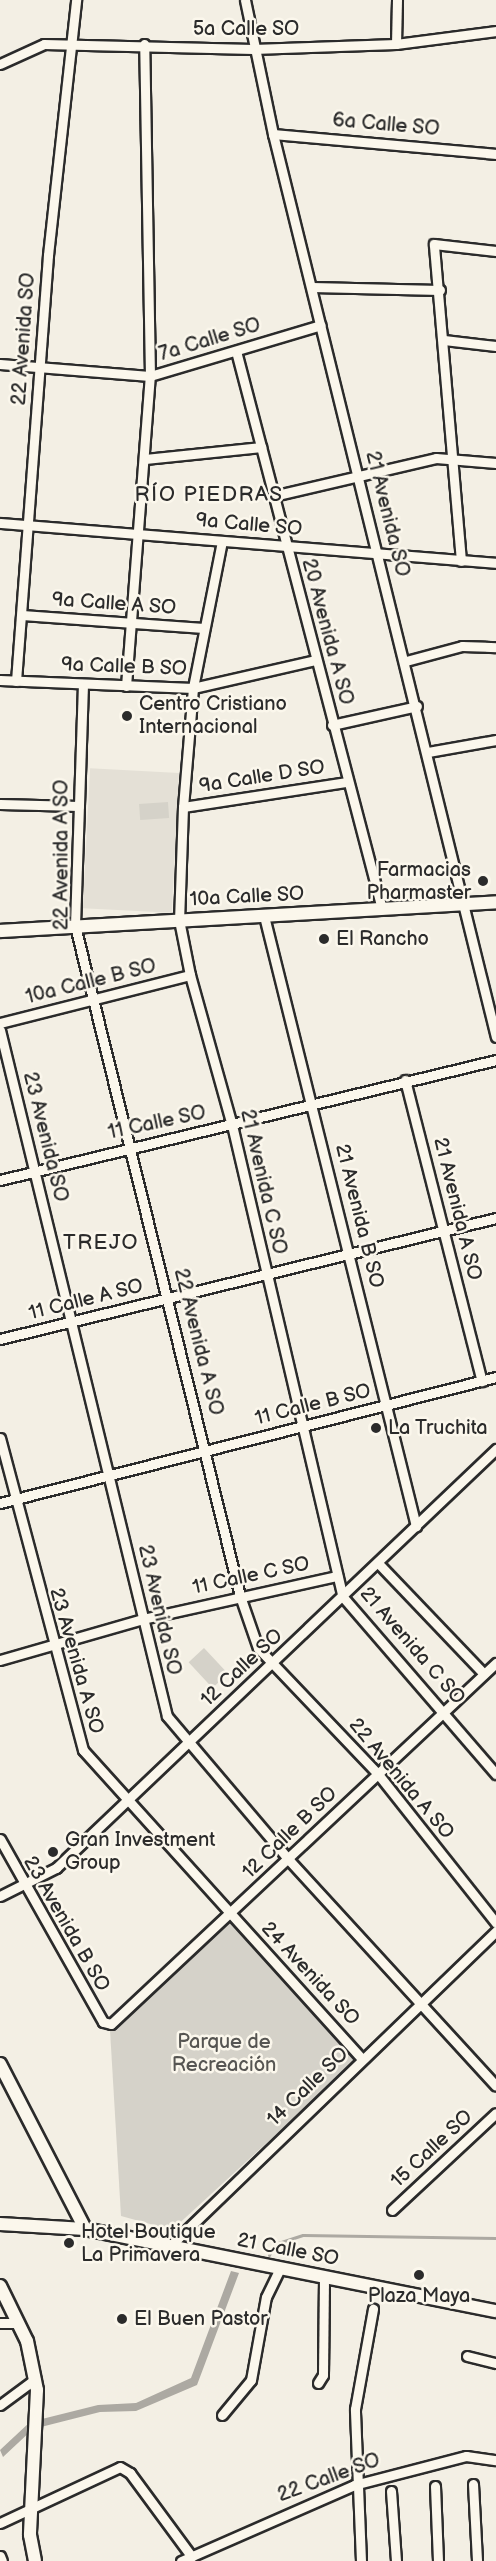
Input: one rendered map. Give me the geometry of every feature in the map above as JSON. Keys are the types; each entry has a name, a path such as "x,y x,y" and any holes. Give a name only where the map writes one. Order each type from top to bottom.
{"street":[{"name":"22 Avenida SO","path":"16,681 31,526 40,366 76,0"},
{"name":"21 Avenida SO","path":"245,0 273,134 406,661 496,1037"},
{"path":"396,44 397,0"},
{"name":"5a Calle SO","path":"0,64 45,44 72,42 254,49 396,44 496,31"},
{"path":"126,686 150,376 144,44"},
{"name":"6a Calle SO","path":"273,134 496,154"},
{"path":"461,561 450,458 444,340 434,244 496,250"},
{"path":"312,287 440,290"},
{"name":"7a Calle SO","path":"0,364 150,376 321,325"},
{"path":"444,340 496,346"},
{"name":"20 Avenida A SO","path":"236,351 347,782"},
{"path":"145,459 261,447"},
{"path":"273,496 359,475 450,458 496,463"},
{"name":"9a Calle SO","path":"0,523 496,563"},
{"name":"21 Avenida C SO","path":"222,541 194,688 183,807 179,920 190,975 232,1125 343,1597 445,1709 496,1774"},
{"name":"9a Calle A SO","path":"22,615 204,628"},
{"path":"406,661 462,646 496,647"},
{"name":"9a Calle B SO","path":"0,680 194,688 315,660"},
{"name":"22 Avenida A SO","path":"83,684 75,926 129,1146 170,1298 240,1596 258,1648 378,1774 496,1923"},
{"path":"332,725 417,706"},
{"path":"428,753 496,740"},
{"path":"347,782 382,909"},
{"name":"9a Calle D SO","path":"183,807 347,782"},
{"path":"0,804 79,806"},
{"name":"10a Calle SO","path":"0,931 496,902"},
{"name":"21 Avenida B SO","path":"264,915 314,1107 416,1527"},
{"name":"10a Calle B SO","path":"0,1023 95,1001 190,975"},
{"name":"23 Avenida SO","path":"0,1030 109,1475 161,1701 189,1742 289,1860 496,2086"},
{"name":"11 Calle SO","path":"0,1180 129,1146 314,1107 405,1080 496,1060"},
{"name":"21 Avenida A SO","path":"405,1080 482,1381"},
{"name":"11 Calle A SO","path":"0,1340 496,1218"},
{"name":"11 Calle B SO","path":"0,1503 496,1377"},
{"name":"23 Avenida A SO","path":"0,1438 51,1647 83,1750 125,1803 230,1915"},
{"name":"12 Calle SO","path":"0,1896 56,1868 274,1665 496,1449"},
{"path":"378,1563 484,1674"},
{"name":"11 Calle C SO","path":"0,1660 143,1619 337,1576"},
{"name":"12 Calle B SO","path":"106,2025 230,1915 496,1662"},
{"name":"23 Avenida B SO","path":"0,1839 22,1885 106,2025"},
{"name":"24 Avenida SO","path":"230,1915 362,2059"},
{"name":"14 Calle SO","path":"171,2245 496,1931"},
{"path":"0,2064 85,2229"},
{"name":"15 Calle SO","path":"392,2210 496,2113"},
{"name":"21 Calle SO","path":"0,2224 85,2229 496,2311"},
{"path":"222,2415 251,2380 266,2297 278,2268"},
{"path":"318,2383 323,2375 324,2277"},
{"path":"0,2286 18,2323 35,2379 38,2429 31,2507 35,2561"},
{"path":"361,2561 354,2485 355,2409 373,2309"},
{"path":"0,2323 18,2323"},
{"path":"467,2356 496,2363"},
{"path":"0,2405 35,2379"},
{"name":"22 Calle SO","path":"181,2561 354,2485 466,2456 496,2460"},
{"path":"0,2523 31,2507 124,2468 192,2557"},
{"path":"473,2484 477,2561"},
{"path":"435,2486 438,2561"},
{"path":"391,2491 396,2561"},
{"path":"0,2556 2,2561"}],"shaded area":[{"path":"90,768 179,773 172,913 83,908"},
{"path":"231,2271 239,2273 197,2385 136,2411 100,2412 33,2429 3,2457 0,2450 30,2422 98,2405 136,2403 191,2378"}],"green space":[{"path":"168,802 169,818 140,820 139,804"},
{"path":"204,1648 228,1674 213,1688 189,1662"},
{"name":"Parque de Recreación","path":"229,1920 359,2058 172,2230 121,2216 110,2030"}],"waterway":[{"path":"269,2255 275,2244 303,2235 496,2238"}],"place":[{"name":"Centro Cristiano Internacional","path":"127,716"},
{"name":"Farmacias Pharmaster","path":"483,881"},
{"name":"El Rancho","path":"324,939"},
{"name":"La Truchita","path":"376,1428"},
{"name":"Gran Investment Group","path":"53,1852"},
{"name":"Hotel Boutique La Primavera","path":"69,2243"},
{"name":"Plaza Maya","path":"419,2275"},
{"name":"El Buen Pastor","path":"122,2319"}],"district":[{"name":"RÍO PIEDRAS","path":"209,495"},
{"name":"TREJO","path":"101,1243"}]}
